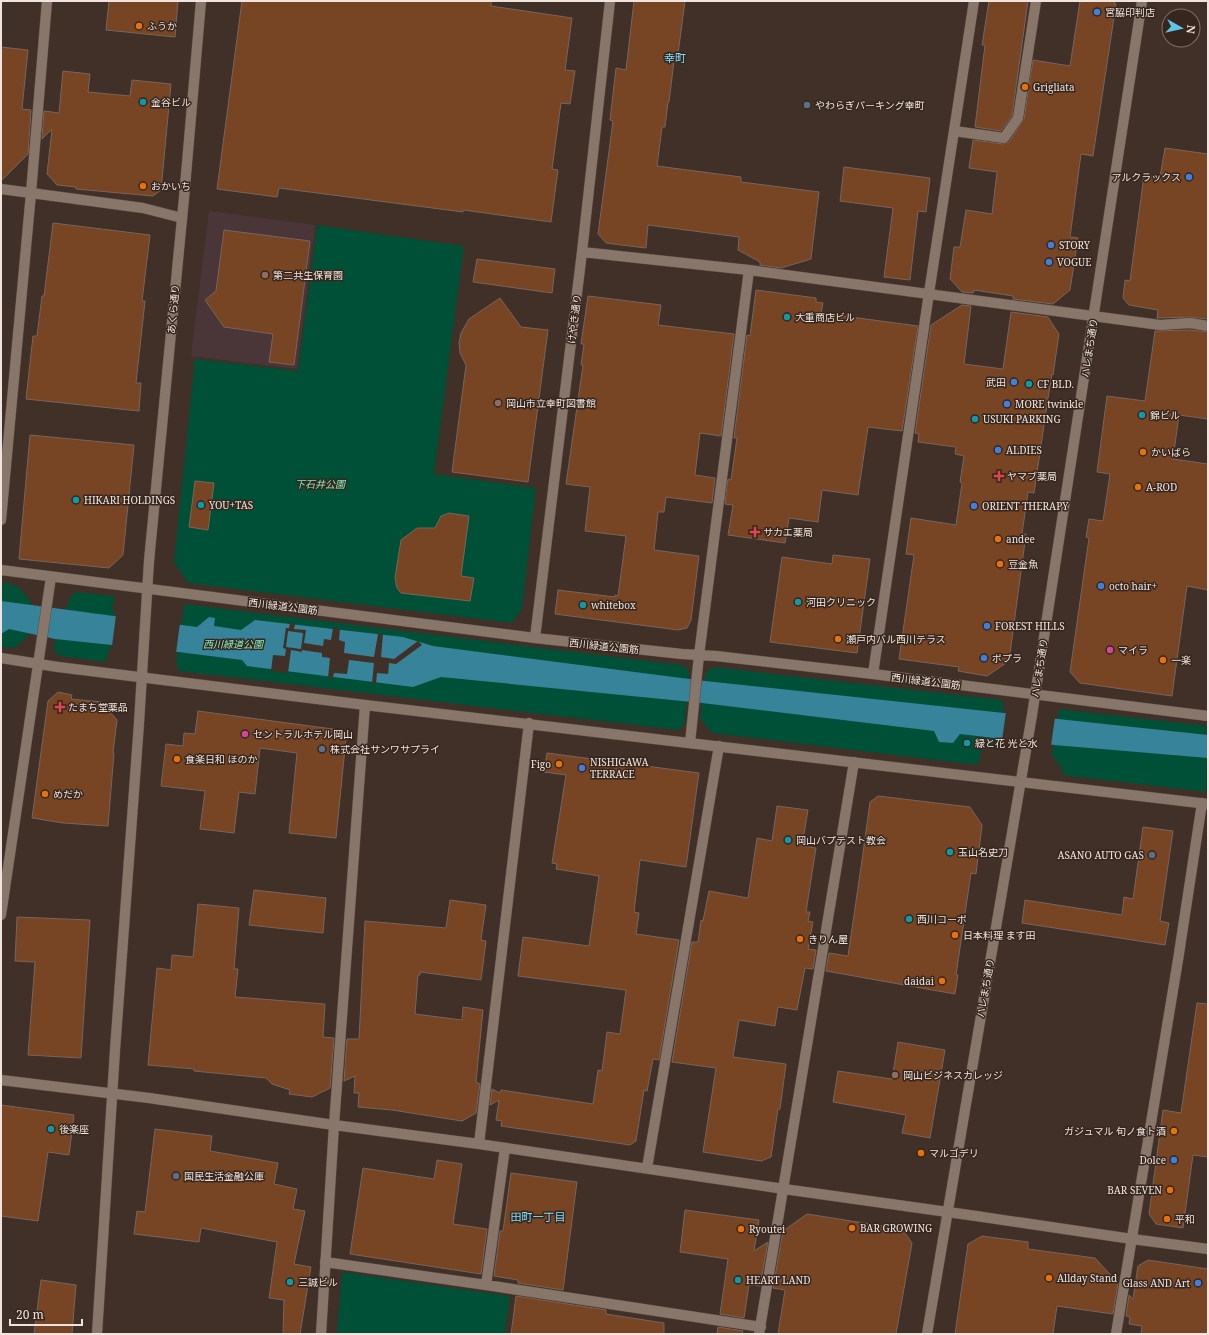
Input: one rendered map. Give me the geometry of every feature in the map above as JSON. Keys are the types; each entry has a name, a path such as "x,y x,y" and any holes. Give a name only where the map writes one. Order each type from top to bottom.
{"street":[{"path":"1,520 47,1"},
{"name":"あくら通り","path":"97,1334 150,553 201,1"},
{"name":"けやき通り","path":"535,638 582,252 610,1"},
{"path":"873,674 974,1"},
{"path":"954,131 1004,138 1018,118 1036,1"},
{"name":"ハレまち通り","path":"927,1334 1032,715 1142,1"},
{"path":"1,189 143,208 182,218"},
{"path":"582,252 749,270 1160,325 1190,324 1208,326"},
{"path":"690,743 699,655 749,270"},
{"name":"西川緑道公園筋","path":"1,570 535,638 682,654 716,656 873,674 1208,716"},
{"path":"1,915 51,577"},
{"path":"1,658 38,664 365,705 529,723 1205,804 1116,1334"},
{"path":"321,1334 334,1125 365,705"},
{"path":"479,1144 529,723"},
{"path":"647,1168 719,746"},
{"path":"325,1262 486,1285 760,1330 854,762"},
{"path":"1,1080 149,1098 334,1125 479,1144 1208,1249"},
{"path":"486,1285 505,1148"}],"shaded area":[{"path":"209,211 315,225 297,369 191,356"}],"green space":[{"name":"下石井公園","path":"317,225 464,246 434,474 536,488 522,609 512,623 188,583 174,562 195,359 298,371"},
{"path":"1,582 20,588 32,604 28,636 15,648 1,647"},
{"path":"75,592 115,596 112,611 115,612 110,650 108,652 106,662 60,656 54,650 55,639 65,610"},
{"name":"西川緑道公園","path":"184,604 681,665 687,668 689,673 685,722 678,730 179,671 176,663"},
{"path":"715,667 1002,700 1004,721 1002,737 1000,742 982,749 978,765 712,733 700,718 706,673 708,670"},
{"path":"1059,709 1208,726 1208,792 1062,775 1063,770 1052,755"},
{"path":"342,1272 510,1296 505,1334 337,1334"}],"water":[{"path":"1,601 197,627 209,617 215,618 214,626 241,630 255,620 403,637 433,646 705,681 1208,735 1208,758 1054,745 960,734 953,743 939,742 934,731 702,703 441,677 413,687 247,666 242,660 55,639 9,629 1,634"}],"pier":[{"path":"116,615 180,623 176,653 112,646"},
{"path":"290,623 295,624 294,629 306,630 304,643 323,646 324,639 331,640 333,628 340,629 339,640 345,642 344,653 374,657 378,634 383,634 381,657 394,659 418,641 422,645 396,664 389,663 388,674 377,673 376,683 372,683 374,663 349,660 347,674 334,673 333,678 328,678 330,658 322,657 322,653 302,650 302,652 291,650 288,673 271,671 273,655 285,656 286,649 283,648 286,628 289,628","holes":["288,631 303,633 301,649 286,647"]},
{"path":"1006,712 1055,717 1051,746 1002,740"}],"building":[{"path":"109,1 178,1 175,37 106,30"},
{"path":"242,1 491,1 491,6 572,18 565,70 575,71 570,104 561,103 552,169 558,170 551,222 279,188 277,197 217,189"},
{"path":"634,1 685,1 678,54 675,53 669,102 665,127 662,127 657,166 741,177 741,182 819,192 811,259 781,268 760,265 760,262 738,250 739,237 648,225 646,248 606,243 598,234 613,121 610,120 616,68 626,70"},
{"path":"989,1 1028,1 1012,116 1001,131 975,127 985,45 982,45"},
{"path":"1080,1 1115,1 1114,3 1116,4 1093,156 1081,154 1070,237 1078,238 1070,290 1053,304 1013,299 1013,296 974,290 973,293 962,292 950,279 954,247 960,247 966,210 992,214 997,172 969,168 973,140 1003,144 1009,142 1024,119 1033,60 1070,66"},
{"path":"1,47 28,50 22,109 31,110 28,154 1,181"},
{"path":"63,71 90,74 88,92 130,96 132,80 171,84 161,190 153,196 76,189 76,187 57,185 47,174 52,129 42,139 44,111 59,113"},
{"path":"1165,148 1208,154 1208,319 1190,317 1157,318 1158,310 1129,305 1123,298 1125,280 1130,281 1144,175 1160,177"},
{"path":"844,167 930,178 926,212 918,211 910,280 884,277 893,208 840,201"},
{"path":"53,223 150,235 142,301 145,301 136,383 141,383 139,411 26,399 33,336 37,336 42,296 44,296"},
{"path":"224,230 310,241 294,365 269,362 273,334 224,327 205,300 216,291"},
{"path":"477,259 555,269 552,293 473,282"},
{"path":"756,290 816,298 816,302 823,303 821,313 918,326 902,431 868,427 858,495 822,490 818,522 789,518 785,543 728,535 733,505 725,504 728,479 731,480 737,438 734,438 747,335 750,336"},
{"path":"588,296 661,305 658,325 734,334 721,436 700,433 695,475 715,478 712,503 666,497 664,512 658,512 654,550 699,556 691,620 687,628 678,630 555,614 558,590 615,597 615,595 618,596 626,536 585,531 590,487 566,484 583,365 581,365 584,344 581,344"},
{"path":"500,298 521,327 548,330 528,482 452,472 466,365 460,353 459,343 461,333 469,319"},
{"path":"962,305 971,306 964,364 1003,369 1011,312 1048,317 1059,334 1034,493 1028,492 1022,534 1026,534 1009,661 987,676 958,671 959,667 899,659 914,555 906,554 911,518 956,525 964,456 955,454 956,447 918,442 919,434 915,433 931,325"},
{"path":"1190,330 1208,332 1208,419 1179,415 1173,459 1208,464 1208,590 1187,586 1172,696 1080,683 1070,672 1089,538 1086,537 1089,519 1103,521 1110,474 1097,472 1107,396 1145,401 1155,331"},
{"name":"HIKARI HOLDINGS","path":"30,435 134,445 123,555 109,568 19,559"},
{"name":"YOU+TAS","path":"195,481 214,483 208,530 189,527"},
{"path":"449,513 469,516 461,576 474,578 470,601 401,593 397,588 395,578 401,540 417,528 435,528 441,516"},
{"path":"833,555 870,559 857,653 770,642 782,557 832,564"},
{"path":"58,692 72,695 71,699 101,702 117,720 108,826 63,823 32,818 48,701"},
{"path":"198,711 340,730 340,737 346,738 336,838 289,833 297,753 260,748 255,794 239,792 234,833 200,829 205,791 161,786 166,744 183,746 184,733 195,734"},
{"path":"547,753 699,773 686,867 640,860 634,912 639,913 636,934 679,940 659,1060 653,1059 647,1091 644,1090 636,1141 630,1145 501,1126 502,1121 496,1120 499,1100 490,1105 492,1089 500,1093 501,1090 593,1104 598,1070 602,1071 607,1032 620,1034 626,990 518,976 523,937 589,946 599,876 556,869 557,864 552,863 566,775 544,772"},
{"path":"878,796 970,807 982,825 976,874 971,873 956,975 958,975 955,994 826,971 829,953 848,956 870,802"},
{"path":"777,806 808,810 802,846 816,848 806,912 810,912 808,921 813,922 808,949 816,950 813,969 805,968 797,1010 778,1007 775,1026 739,1020 733,1057 786,1064 780,1109 778,1109 771,1157 761,1161 703,1152 716,1068 672,1062 692,942 698,942 701,920 703,921 709,891 748,898 757,838 772,841"},
{"path":"1143,827 1173,831 1160,921 1169,923 1165,945 1022,923 1025,900 1122,915 1124,897 1133,899"},
{"path":"254,890 326,898 323,933 249,925"},
{"path":"450,900 486,905 481,940 486,941 481,980 420,972 420,975 418,975 415,1014 462,1020 463,1007 483,1010 476,1082 480,1084 476,1113 462,1121 392,1110 358,1107 359,1093 354,1093 355,1076 344,1081 347,1039 359,1039 365,921 446,928"},
{"path":"198,904 239,908 234,969 238,969 235,997 325,1004 323,1037 334,1038 330,1088 312,1097 289,1094 290,1090 272,1084 266,1078 148,1065 157,968 171,970 172,955 193,957"},
{"path":"17,917 90,920 81,1058 28,1055 35,962 15,961"},
{"path":"1197,1003 1208,1004 1208,1157 1193,1155 1183,1228 1156,1224 1149,1214 1163,1110 1181,1113"},
{"path":"898,1042 945,1050 930,1138 902,1133 906,1115 833,1102 838,1071 892,1079"},
{"path":"1,1105 74,1115 69,1155 48,1152 38,1221 1,1216"},
{"path":"155,1129 212,1136 210,1151 278,1163 274,1184 297,1189 293,1209 305,1211 294,1264 311,1267 300,1334 283,1334 284,1300 269,1298 277,1242 201,1228 199,1242 134,1234 137,1211 145,1212"},
{"path":"437,1160 462,1164 453,1224 487,1229 481,1274 350,1254 363,1168 434,1179"},
{"path":"511,1173 577,1182 563,1290 518,1283 518,1280 494,1276 500,1231 503,1231"},
{"name":"HEART LAND","path":"685,1210 759,1220 754,1251 768,1242 760,1286 749,1285 744,1318 720,1314 728,1259 680,1252"},
{"path":"807,1214 902,1229 912,1243 896,1334 778,1334 785,1290 773,1288 783,1231"},
{"path":"982,1236 1028,1242 1028,1249 1095,1258 1118,1283 1113,1314 1057,1306 1053,1334 955,1334 968,1244"},
{"path":"1148,1260 1208,1269 1207,1334 1141,1334 1142,1326 1129,1324 1130,1317 1126,1316 1129,1295 1133,1299 1138,1266"},
{"path":"41,1280 76,1285 72,1334 34,1334"},
{"path":"516,1296 606,1310 606,1314 664,1323 664,1334 511,1334"},
{"path":"718,1327 743,1331 742,1334 717,1334"}],"place":[{"name":"宮脇印判店","path":"1097,12"},
{"name":"ふうか","path":"139,26"},
{"name":"Grigliata","path":"1025,87"},
{"name":"金谷ビル","path":"143,102"},
{"name":"やわらぎパーキング幸町","path":"807,105"},
{"name":"アルクラックス","path":"1189,177"},
{"name":"おかいち","path":"143,186"},
{"name":"STORY","path":"1051,245"},
{"name":"VOGUE","path":"1049,262"},
{"name":"第二共生保育園","path":"265,275"},
{"name":"大重商店ビル","path":"787,317"},
{"name":"武田","path":"1014,382"},
{"name":"CF BLD.","path":"1029,384"},
{"name":"岡山市立幸町図書館","path":"498,403"},
{"name":"MORE twinkle","path":"1007,404"},
{"name":"錦ビル","path":"1142,415"},
{"name":"USUKI PARKING","path":"975,419"},
{"name":"ALDIES","path":"998,450"},
{"name":"かいばら","path":"1143,452"},
{"name":"ヤマブ薬局","path":"999,476"},
{"name":"A-ROD","path":"1138,487"},
{"name":"HIKARI HOLDINGS","path":"76,500"},
{"name":"YOU+TAS","path":"201,505"},
{"name":"ORIENT THERAPY","path":"974,506"},
{"name":"サカエ薬局","path":"755,532"},
{"name":"andee","path":"998,539"},
{"name":"豆金魚","path":"1000,564"},
{"name":"octo hair+","path":"1101,586"},
{"name":"河田クリニック","path":"798,602"},
{"name":"whitebox","path":"583,605"},
{"name":"FOREST HILLS","path":"987,626"},
{"name":"瀬戸内バル西川テラス","path":"838,639"},
{"name":"マイラ","path":"1110,650"},
{"name":"ポプラ","path":"984,658"},
{"name":"一楽","path":"1163,660"},
{"name":"たまち堂薬品","path":"60,707"},
{"name":"セントラルホテル岡山","path":"245,734"},
{"name":"緑と花 光と水","path":"967,743"},
{"name":"株式会社サンワサプライ","path":"322,749"},
{"name":"食楽日和 ほのか","path":"177,759"},
{"name":"Figo","path":"559,764"},
{"name":"NISHIGAWA TERRACE","path":"582,768"},
{"name":"めだか","path":"45,794"},
{"name":"岡山バプテスト教会","path":"788,840"},
{"name":"玉山名史刀","path":"950,852"},
{"name":"ASANO AUTO GAS","path":"1152,855"},
{"name":"西川コーポ","path":"909,919"},
{"name":"日本料理 ます田","path":"955,935"},
{"name":"きりん屋","path":"800,939"},
{"name":"daidai","path":"942,981"},
{"name":"岡山ビジネスカレッジ","path":"895,1075"},
{"name":"後楽座","path":"51,1129"},
{"name":"ガジュマル 旬ノ食ト酒","path":"1174,1131"},
{"name":"マルゴデリ","path":"921,1153"},
{"name":"Dolce","path":"1174,1160"},
{"name":"国民生活金融公庫","path":"176,1176"},
{"name":"BAR SEVEN","path":"1170,1190"},
{"name":"平和","path":"1167,1219"},
{"name":"BAR GROWING","path":"852,1228"},
{"name":"Ryoutei","path":"741,1229"},
{"name":"Allday Stand","path":"1049,1278"},
{"name":"HEART LAND","path":"738,1280"},
{"name":"三誠ビル","path":"290,1282"},
{"name":"Glass AND Art","path":"1198,1283"}],"district":[{"name":"幸町","path":"675,57"},
{"name":"田町一丁目","path":"538,1216"}]}
